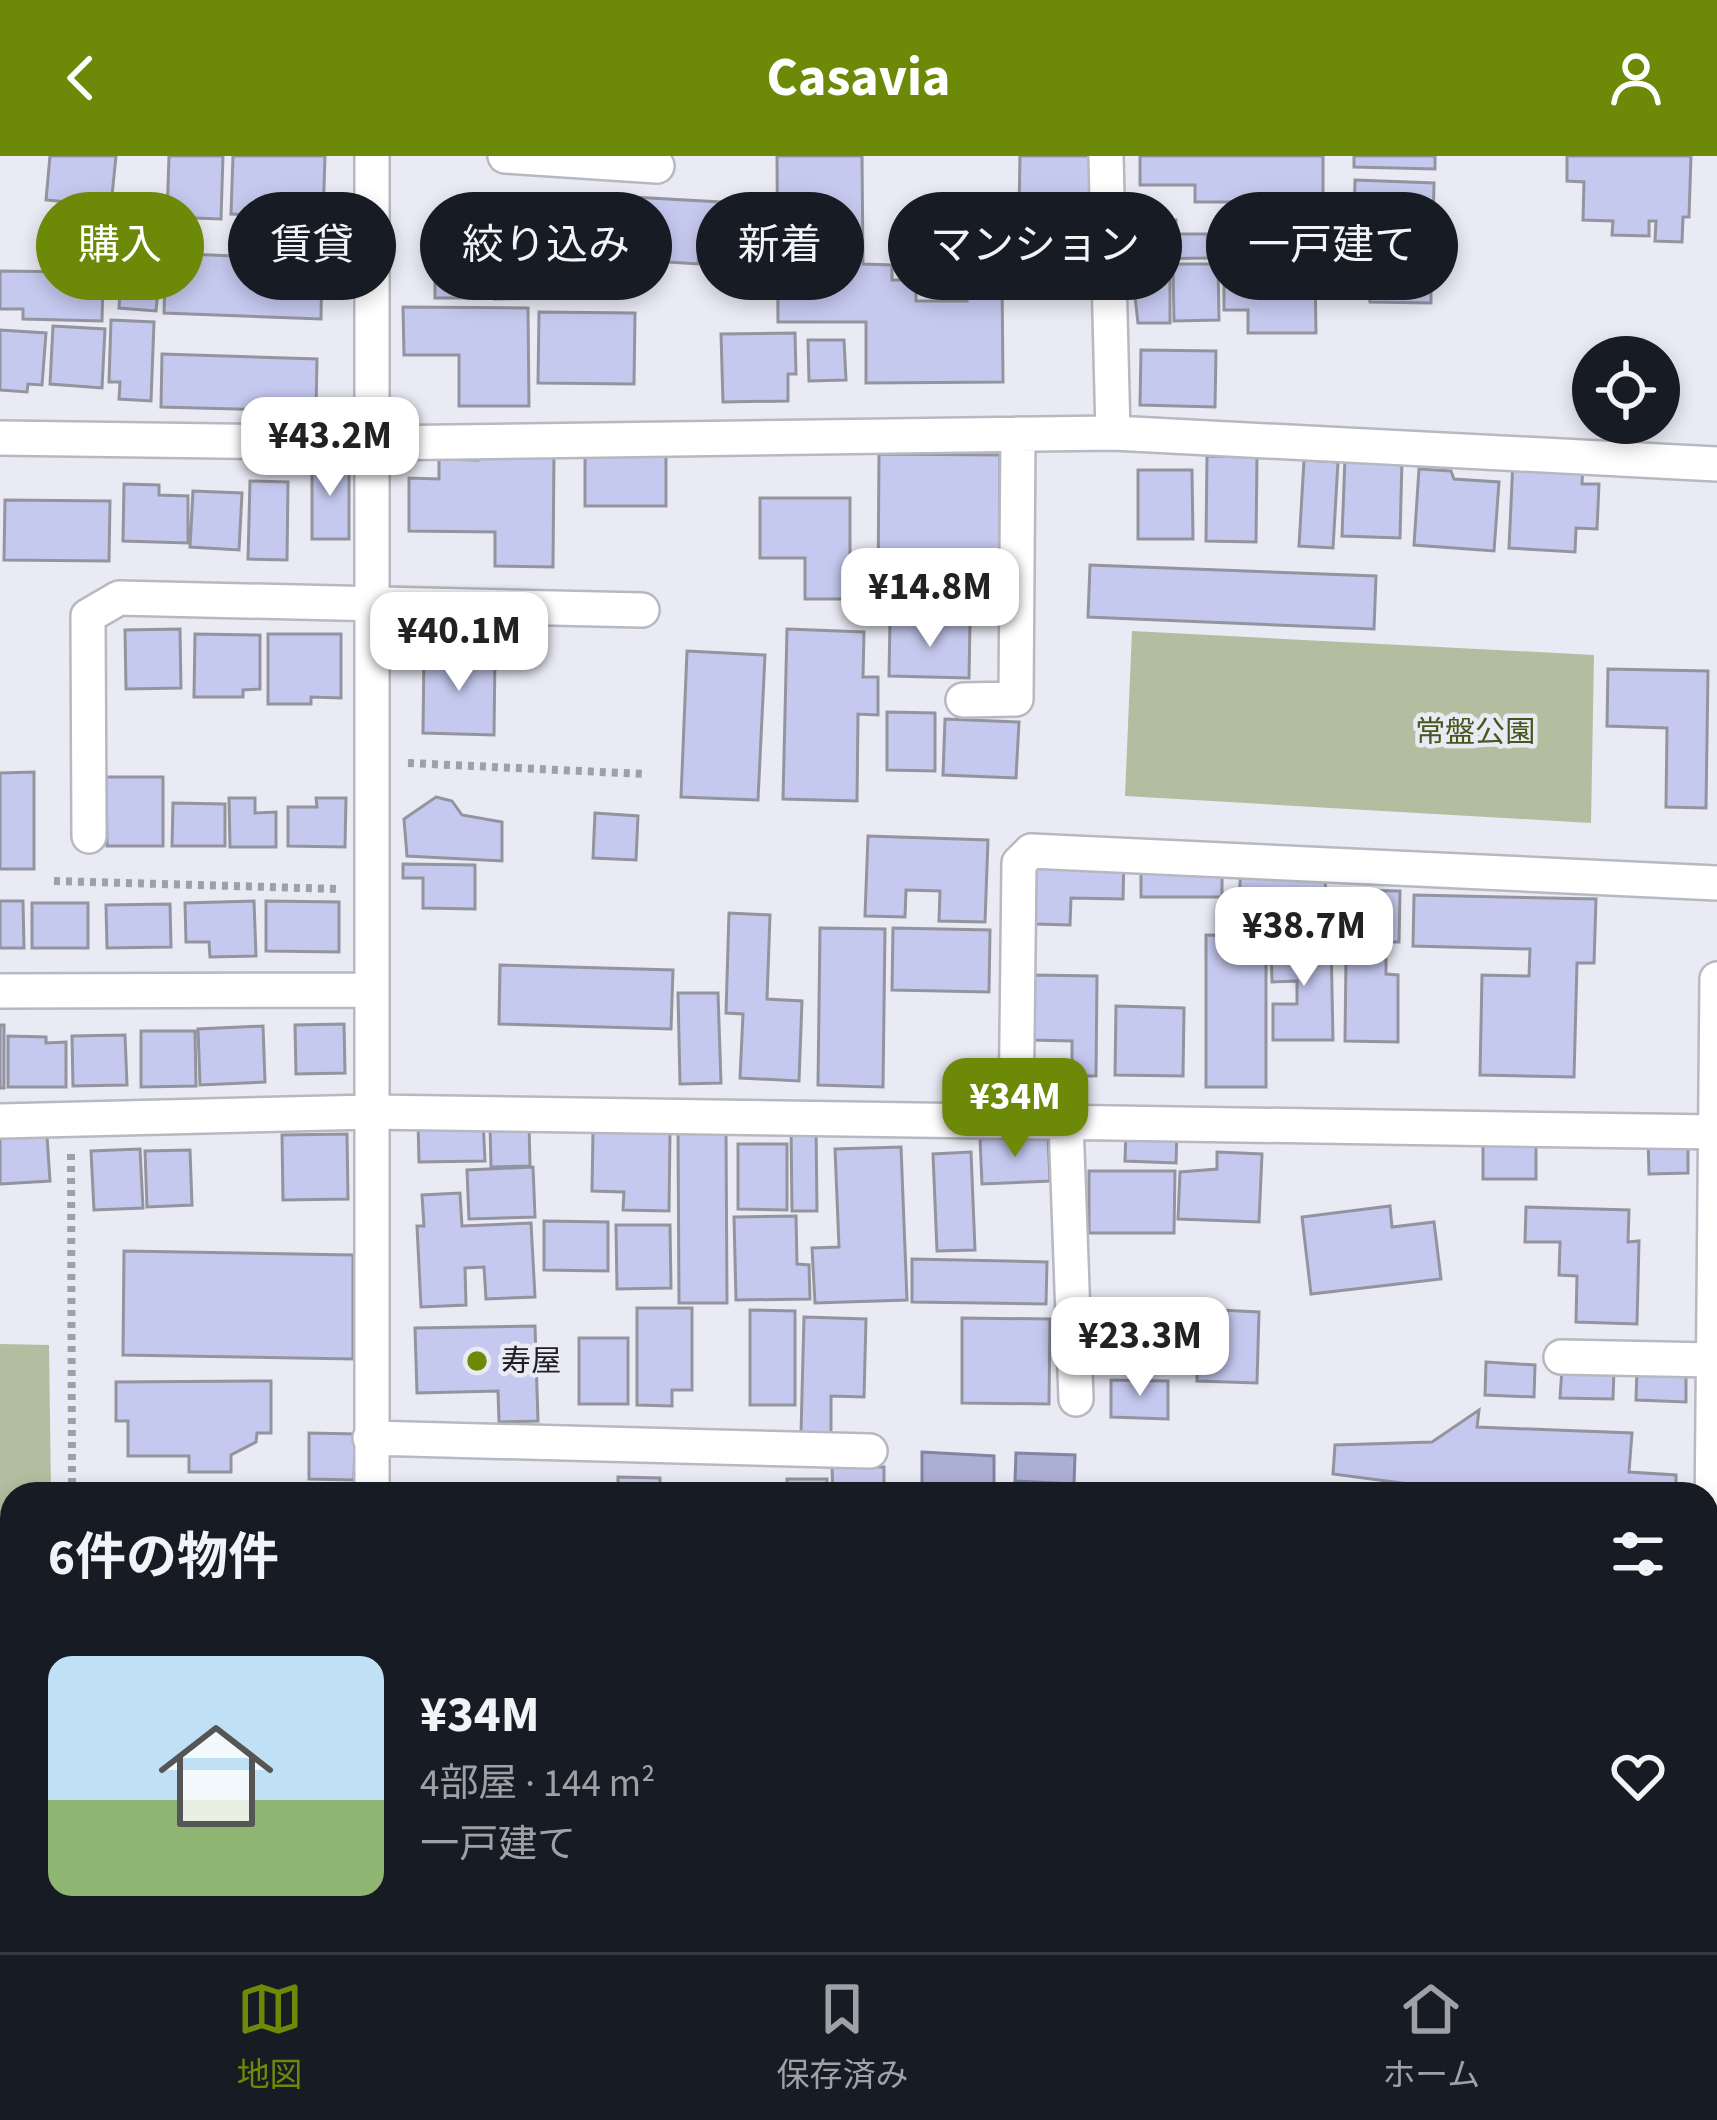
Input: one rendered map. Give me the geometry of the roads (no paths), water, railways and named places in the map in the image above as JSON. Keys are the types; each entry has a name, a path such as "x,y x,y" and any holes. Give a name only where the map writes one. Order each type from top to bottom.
{"street":[{"path":"372,156 372,1482"},
{"path":"505,156 657,166"},
{"path":"1106,156 1113,433"},
{"path":"0,438 373,443 1113,433 1717,464"},
{"path":"964,700 1016,699 1018,434"},
{"path":"89,836 88,616 119,598 642,610"},
{"path":"1016,1122 1019,863 1030,850 1717,883"},
{"path":"1711,1482 1717,979"},
{"path":"0,991 371,990"},
{"path":"0,1121 371,1112 1715,1132"},
{"path":"1066,1122 1076,1399"},
{"path":"1561,1357 1712,1360"},
{"path":"370,1438 870,1451"}],"water":[{"path":"922,1452 994,1456 994,1482 922,1482"},
{"path":"1016,1453 1075,1455 1074,1482 1015,1481"}],"place":[{"name":"寿屋","path":"477,1361"}],"park label":[{"name":"常盤公園","path":"1475,732"}]}
